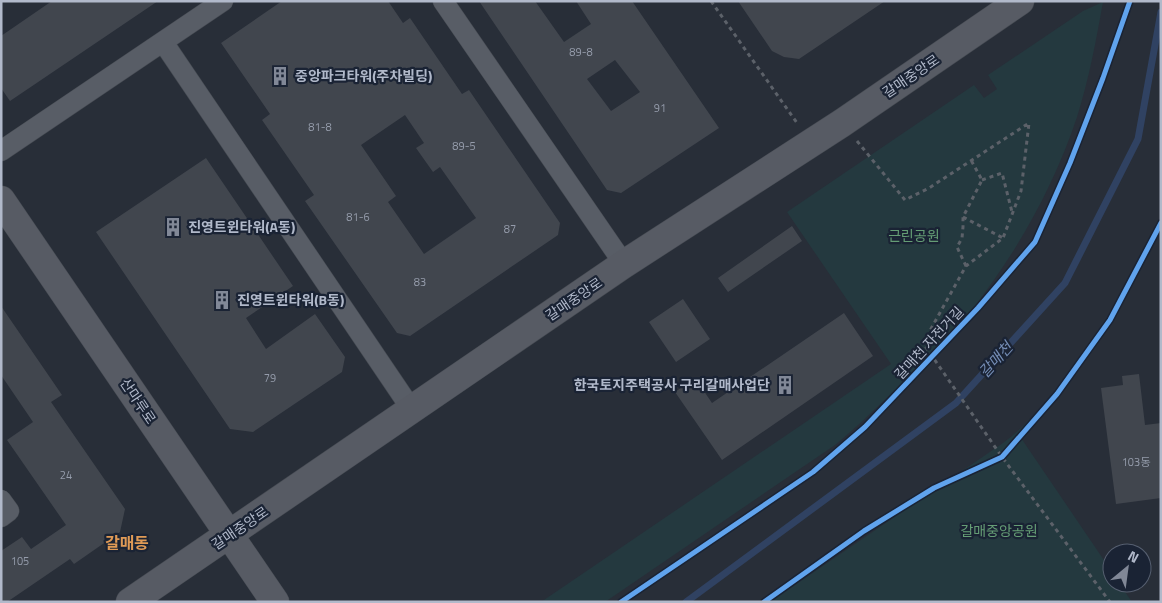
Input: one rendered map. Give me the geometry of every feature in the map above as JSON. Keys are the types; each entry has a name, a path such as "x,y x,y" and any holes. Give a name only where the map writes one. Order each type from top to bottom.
{"street":[{"path":"1,150 223,1"},
{"path":"443,1 624,264"},
{"name":"갈매중앙로","path":"130,602 624,264 842,123 1020,1"},
{"path":"163,42 412,410"},
{"name":"산마루로","path":"1,200 275,602"}],"path":[{"path":"711,1 811,143"},
{"path":"842,123 905,200 929,188 1029,123 1021,191 1003,238 966,266 923,343 1002,457 1110,602"},
{"path":"970,160 982,180"},
{"path":"966,266 957,247 962,238 963,217 982,180 1002,173 1013,213"},
{"path":"963,217 1003,238"},
{"path":"995,460 1002,457 1008,450"}],"green space":[{"name":"근린공원","path":"1103,2 1092,60 1081,103 1053,179 1022,237 1004,265 965,319 943,344 835,445 605,602 541,602 891,364 787,212 974,85 984,98 997,89 988,75 1083,11"},
{"name":"갈매중앙공원","path":"1161,219 1161,228 1145,260 1098,340 1061,390 1019,435 1102,557 1102,593 1126,593 1132,602 770,602 1003,443 1021,428 1064,380 1096,337 1125,291"}],"building":[{"path":"52,1 158,1 10,101 1,88 1,36"},
{"path":"282,1 388,1 403,23 410,18 462,94 469,90 560,223 558,235 410,336 397,333 305,201 314,195 262,120 270,114 221,43","holes":["405,115 424,143 416,148 433,172 440,167 476,218 424,254 388,202 396,196 361,145"]},
{"path":"479,1 535,1 564,42 591,24 576,1 632,1 719,128 621,193 607,190","holes":["615,60 640,92 611,111 587,79"]},
{"path":"738,1 885,1 799,59 784,57 772,51"},
{"path":"206,158 293,286 246,318 266,349 315,314 345,357 342,372 253,432 230,429 96,232"},
{"path":"792,226 802,241 728,292 718,278"},
{"path":"683,299 710,339 676,362 649,322"},
{"path":"1,306 62,395 51,402 125,509 120,532 74,564 70,559 7,602 1,602 1,551 22,537 31,549 66,525 7,440 33,422 1,375"},
{"name":"한국토지주택공사 구리갈매사업단","path":"844,313 873,356 722,460 675,392 695,378 712,403"},
{"path":"1139,374 1145,425 1161,423 1161,498 1116,504 1101,388 1123,385 1122,376"}],"waterway":[{"name":"갈매천","path":"686,602 956,403 1065,283 1138,139 1161,12"}],"cycle path":[{"name":"갈매천 자전거길","path":"621,602 813,472 865,427 978,308 1035,242 1070,163 1130,1"},
{"path":"764,602 864,531 934,488 1002,457 1057,394 1110,320 1161,223"}],"place":[{"name":"중앙파크타워(주차빌딩)","path":"280,76"},
{"name":"진영트윈타워(A동)","path":"173,227"},
{"name":"진영트윈타워(B동)","path":"222,300"},
{"name":"한국토지주택공사 구리갈매사업단","path":"785,385"}],"district":[{"name":"갈매동","path":"127,543"}]}
